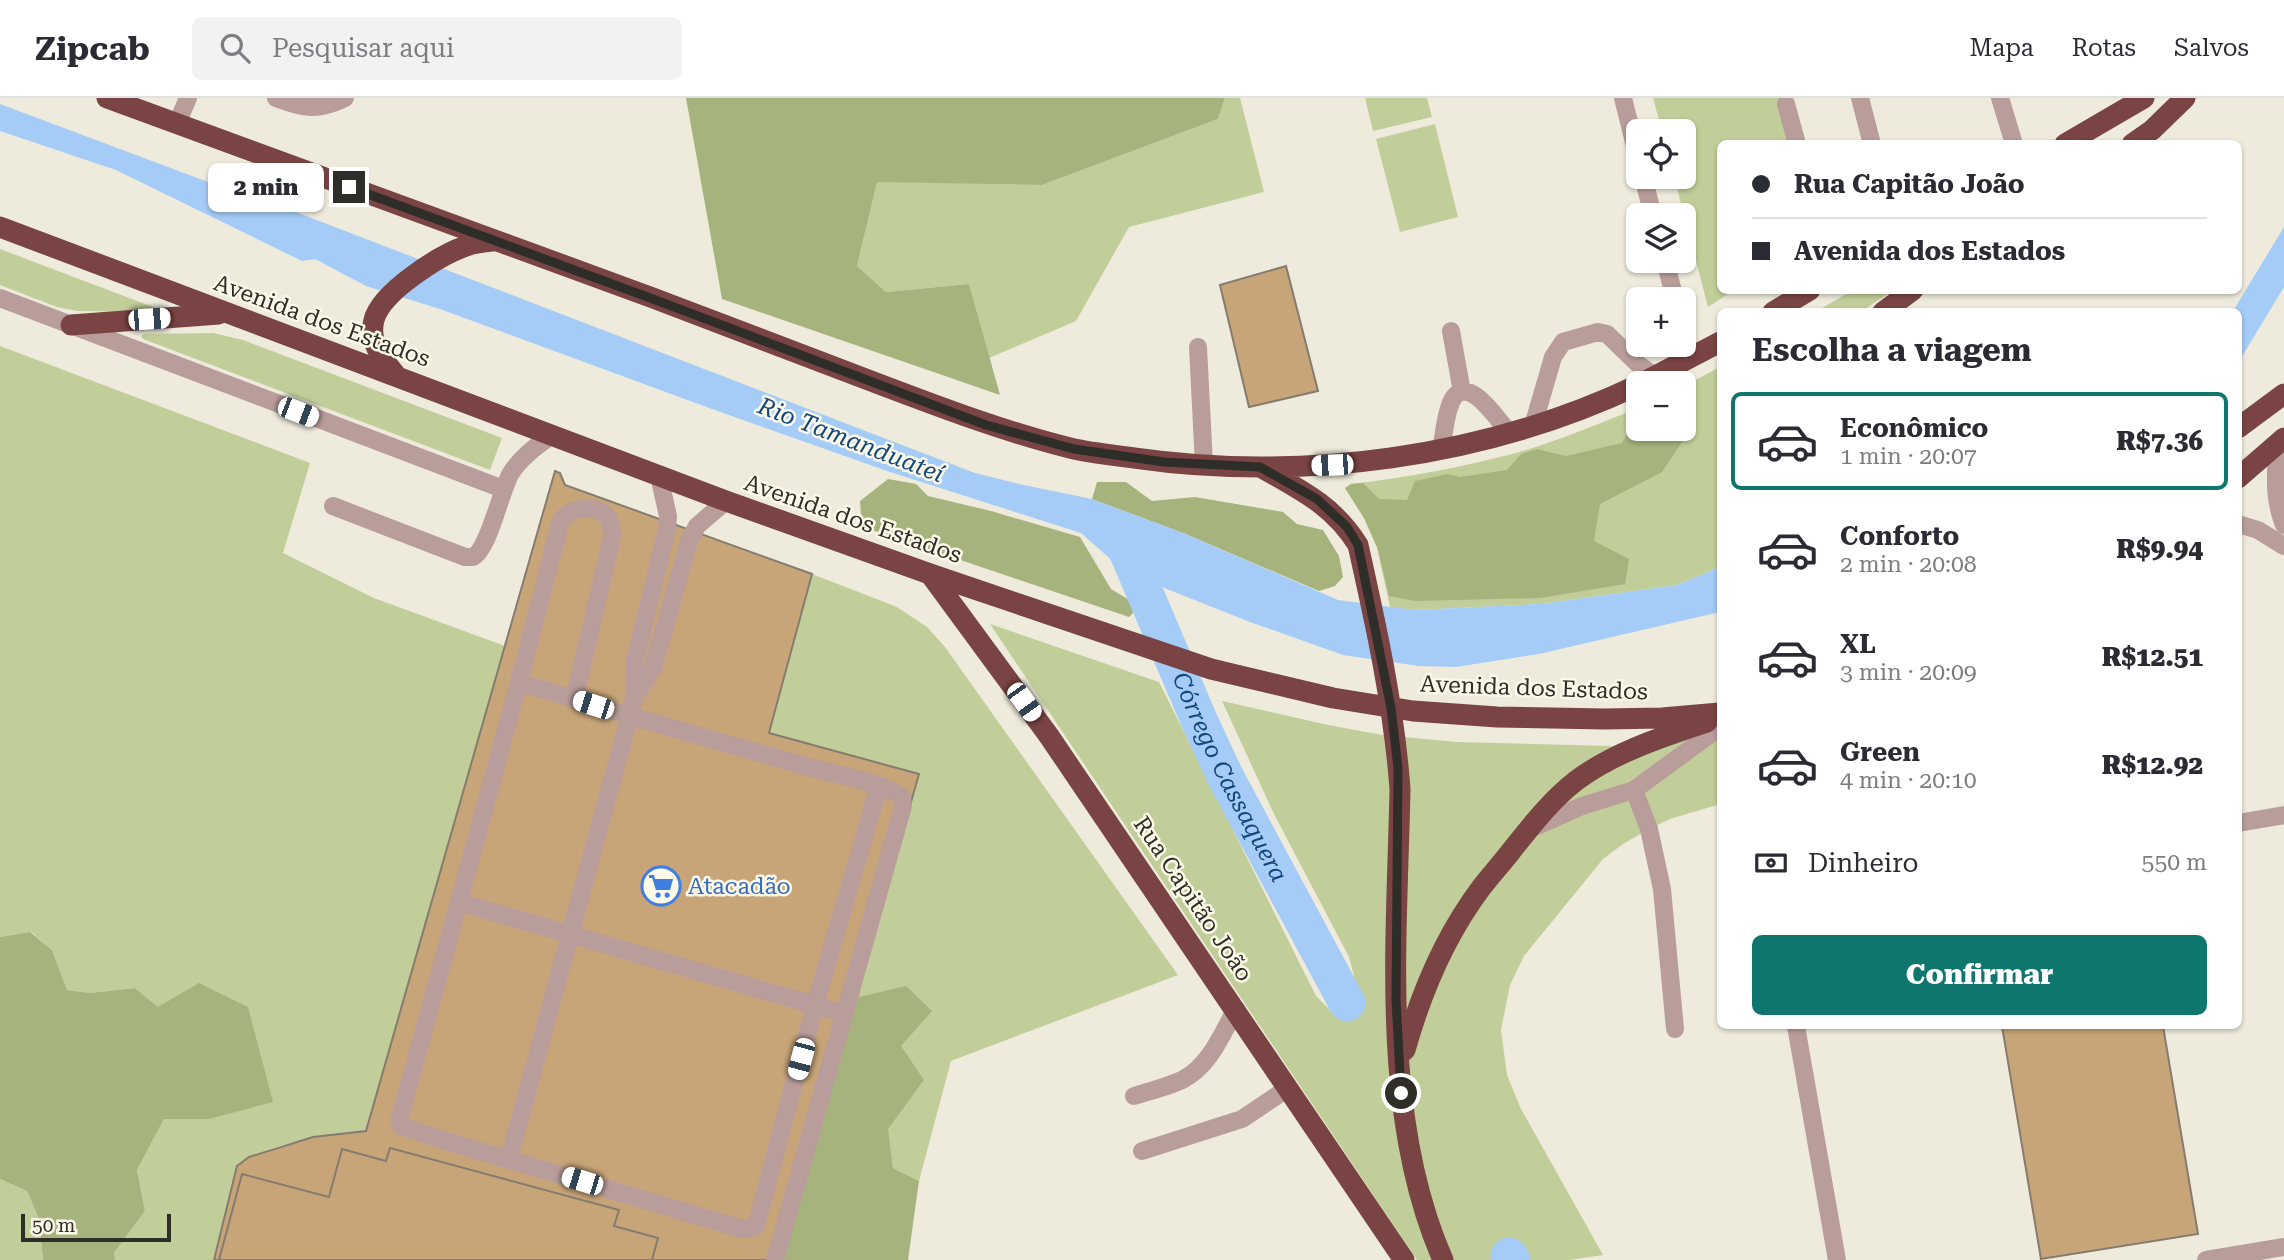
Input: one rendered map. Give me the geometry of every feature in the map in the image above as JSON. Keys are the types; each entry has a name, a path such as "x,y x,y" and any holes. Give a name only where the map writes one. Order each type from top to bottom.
{"highway":[{"path":"107,98 986,425 1074,449 1204,465 1332,465 1441,449 1509,433 1601,403 1626,391"},
{"path":"2072,140 2144,98"},
{"path":"2138,140 2185,98"},
{"name":"Avenida dos Estados","path":"0,227 726,501 930,574 1211,669 1333,698 1391,708 1497,717 1605,719 1717,715"},
{"path":"396,375 378,353 373,321 379,307 400,286 437,260 467,245 495,241"},
{"path":"1780,308 1803,294"},
{"path":"1888,308 1908,294"},
{"path":"71,325 227,314"},
{"path":"1696,350 1717,343"},
{"path":"1660,371 1679,357"},
{"path":"2242,425 2284,394"},
{"path":"2242,475 2280,442"},
{"path":"1260,467 1317,499 1347,527 1358,545 1391,708 1399,789 1396,1000 1403,1116 1414,1174 1443,1260"},
{"name":"Rua Capitão João","path":"930,574 1049,736 1404,1260"},
{"path":"1399,1069 1415,1015 1432,972 1480,889 1528,830 1567,788 1609,760 1717,716"}],"street":[{"path":"177,124 188,98"},
{"path":"276,98 306,108 328,106 345,98"},
{"path":"1623,98 1628,119"},
{"path":"1860,98 1871,140"},
{"path":"2000,98 2013,140"},
{"path":"1786,104 1796,140"},
{"path":"0,299 503,489"},
{"path":"1451,331 1462,392"},
{"path":"1533,426 1553,357 1563,342 1598,332 1607,334 1637,371"},
{"path":"1198,347 1204,465"},
{"path":"1441,449 1450,405 1454,397 1462,392 1480,397 1509,433"},
{"path":"333,506 465,557 473,557 482,549 503,489 519,463 551,436"},
{"path":"2280,442 2275,489 2277,509 2284,524"},
{"path":"635,696 634,664 667,529 668,516 659,476"},
{"path":"509,1159 635,696 653,668 689,541 696,526 726,501"},
{"path":"574,700 612,537 609,519 588,508 577,508 561,520 399,1124 742,1229 756,1226 759,1220 815,1005 879,786"},
{"path":"2242,525 2258,530 2284,546"},
{"path":"519,682 629,717 896,791 902,797 903,806 775,1260"},
{"path":"1528,830 1583,806 1634,790 1717,729"},
{"path":"1634,790 1649,829 1662,889 1675,1029"},
{"path":"2242,822 2284,815"},
{"path":"458,902 845,1014"},
{"path":"1135,1096 1183,1079 1194,1072 1207,1059 1236,1009"},
{"path":"1797,1029 1837,1260"},
{"path":"1142,1151 1242,1119 1288,1088"},
{"path":"2206,1260 2284,1247"}],"green space":[{"path":"686,98 1225,98 1218,119 1042,185 877,182 857,266 886,292 969,284 1000,395 722,299"},
{"path":"1225,98 1240,98 1264,192 1129,227 1076,321 989,358 969,284 886,292 857,266 877,181 1042,185 1218,119"},
{"path":"1365,98 1427,98 1432,117 1373,131"},
{"path":"1653,98 1779,98 1789,140 1717,140 1717,294 1728,294 1708,307 1696,261 1696,203 1681,203 1677,189 1696,189 1696,119 1659,119"},
{"path":"1435,124 1458,217 1400,232 1376,139"},
{"path":"0,249 153,307 154,312 77,311 57,307 0,285"},
{"path":"1846,294 1888,294 1866,308 1822,308"},
{"path":"213,333 243,340 502,438 490,470 141,336"},
{"path":"0,346 310,463 283,553 374,598 505,646 366,1131 282,1145 237,1166 214,1260 115,1260 114,1253 145,1211 137,1170 164,1119 209,1119 158,1007 135,988 90,993 67,990 52,950 31,932 0,937"},
{"path":"1717,369 1717,568 1677,585 1541,604 1414,610 1390,607 1377,547 1364,518 1345,488 1351,484 1475,463 1563,438 1626,413 1626,441 1696,441 1696,380"},
{"path":"1626,436 1626,441 1683,441 1662,472 1600,504 1594,541 1629,559 1625,584 1540,598 1415,601 1389,596 1377,547 1364,518 1345,488 1351,484 1363,483 1379,499 1407,500 1415,481 1448,474 1460,477 1507,470 1521,454 1537,449 1566,456 1622,443"},
{"path":"888,479 916,484 928,496 1080,537 1111,589 1131,601 1135,611 1129,617 866,528 860,501"},
{"path":"1097,482 1126,482 1152,501 1195,497 1283,512 1297,524 1323,530 1339,556 1343,577 1335,586 1319,591 1183,533 1092,499"},
{"path":"812,574 897,607 927,627 945,647 1178,975 951,1061 919,1181 893,1168 887,1129 924,1080 855,998 919,774 770,733"},
{"path":"990,624 1159,682 1316,996 1332,1012 1359,995 1349,957 1274,814 1222,701 1382,735 1457,742 1612,746 1717,735 1717,805 1670,819 1623,844 1603,859 1524,956 1510,985 1501,1030 1507,1075 1521,1109 1603,1255 1570,1260 1417,1260"},
{"path":"30,932 52,950 67,990 90,993 135,988 158,1007 199,983 248,1007 273,1102 209,1119 164,1119 137,1170 145,1211 114,1253 115,1260 43,1260 39,1219 27,1191 0,1179 0,937"},
{"path":"906,986 932,1011 901,1046 924,1080 888,1129 893,1168 919,1181 908,1260 780,1260 855,998"},
{"path":"0,1179 27,1191 39,1219 43,1260 0,1260"}],"water":[{"name":"Rio Tamanduateí","path":"0,104 277,208 288,209 975,473 1092,499 1183,533 1338,600 1414,610 1541,604 1677,585 1717,568 1717,613 1539,654 1456,667 1419,666 1343,655 1139,578 1115,563 1081,533 890,472 440,309 366,286 315,259 302,261 116,170 0,131"},
{"path":"2284,227 2284,287 2242,356 2242,308 2235,308"}],"building":[{"path":"1286,266 1318,391 1249,407 1220,285"},
{"name":"Atacadão","path":"555,471 560,473 565,485 812,574 769,733 919,774 780,1260 214,1260 237,1166 249,1157 313,1137 366,1131"},
{"path":"2003,1029 2164,1029 2198,1234 2041,1259"},
{"path":"390,1148 619,1210 614,1226 658,1238 652,1260 219,1260 242,1174 329,1197 342,1149 386,1161"}],"waterway":[{"name":"Córrego Cassaquera","path":"1124,544 1225,776 1347,1003"},
{"name":"Córrego Cassaquera","path":"1509,1256 1512,1260"}],"place":[{"name":"Atacadão","path":"661,886"}],"route":[{"path":"349,187 986,425 1074,449 1164,462 1260,467 1317,499 1347,527 1358,545 1391,708 1399,789 1396,1000 1401,1093"}]}
